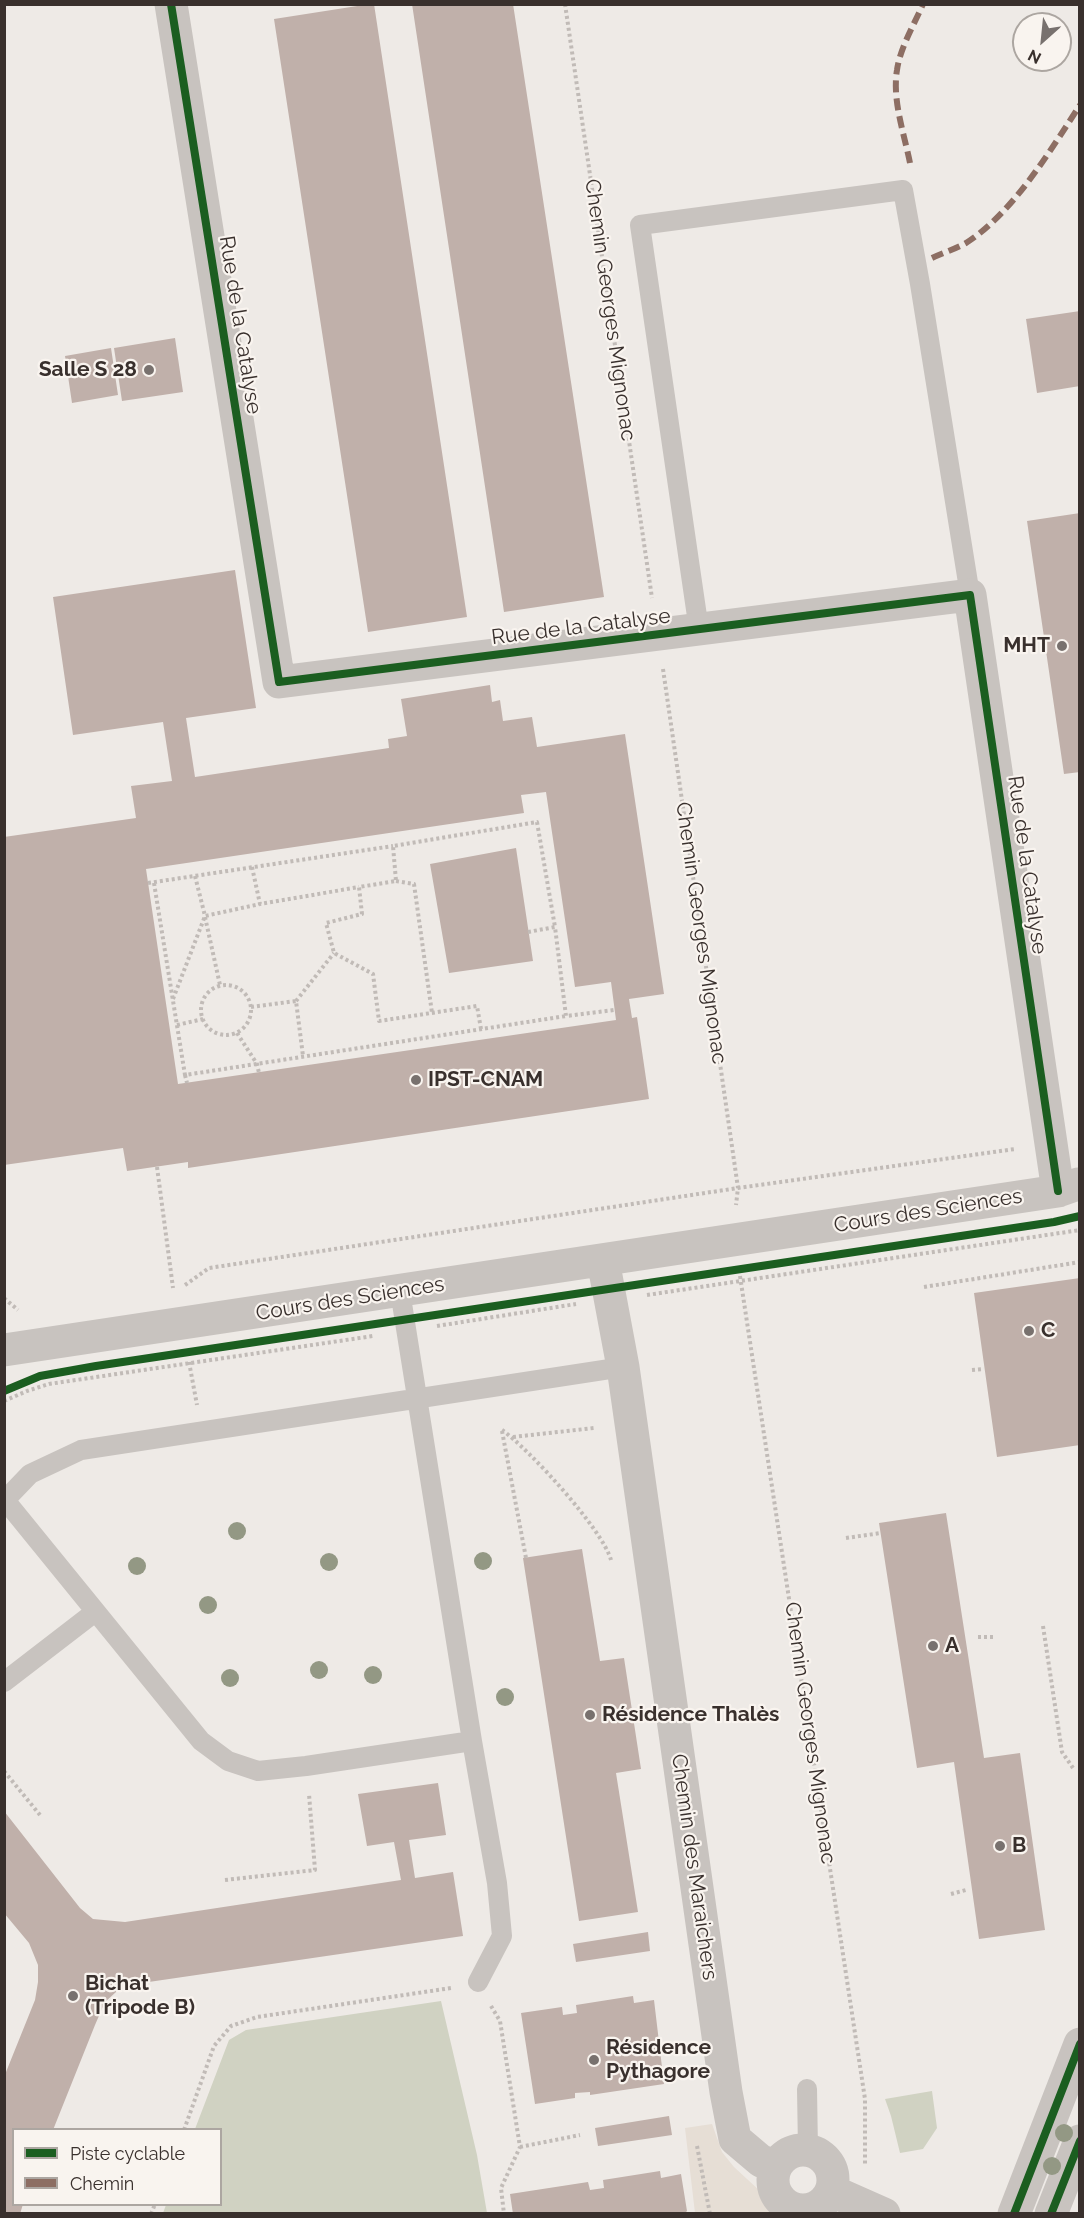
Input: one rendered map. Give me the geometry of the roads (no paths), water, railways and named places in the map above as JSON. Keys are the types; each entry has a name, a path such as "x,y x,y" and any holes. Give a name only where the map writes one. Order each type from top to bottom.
{"street":[{"name":"Rue de la Catalyse","path":"171,4 279,682 970,595 1069,1187"},
{"name":"Cours des Sciences","path":"4,1350 775,1235 1069,1187"},
{"name":"Chemin des Maraichers","path":"603,1260 623,1367 735,2139 760,2161 776,2166"},
{"path":"1014,2214 1080,2044"},
{"path":"1051,2214 1080,2141"},
{"path":"808,2150 817,2152 830,2165 834,2182 832,2191 819,2206 800,2210 791,2208 783,2202 773,2185 776,2166 790,2153 808,2150"},
{"path":"832,2191 873,2209"}],"lane":[{"path":"699,630 640,225 903,190 970,595"},
{"path":"400,1291 472,1742 497,1883 502,1936 478,1982"},
{"path":"472,1742 258,1771 228,1761 201,1741 4,1500 30,1474 81,1450 623,1367"},
{"path":"4,1682 95,1612"},
{"path":"807,2089 808,2150"}],"place":[{"name":"Salle S 28","path":"149,370"},
{"name":"MHT","path":"1062,646"},
{"name":"IPST-CNAM","path":"416,1080"},
{"name":"C","path":"1029,1331"},
{"name":"A","path":"933,1646"},
{"name":"Résidence Thalès","path":"590,1715"},
{"name":"B","path":"1000,1846"},
{"name":"Bichat (Tripode B)","path":"73,1996"},
{"name":"Résidence Pythagore","path":"594,2060"}]}
